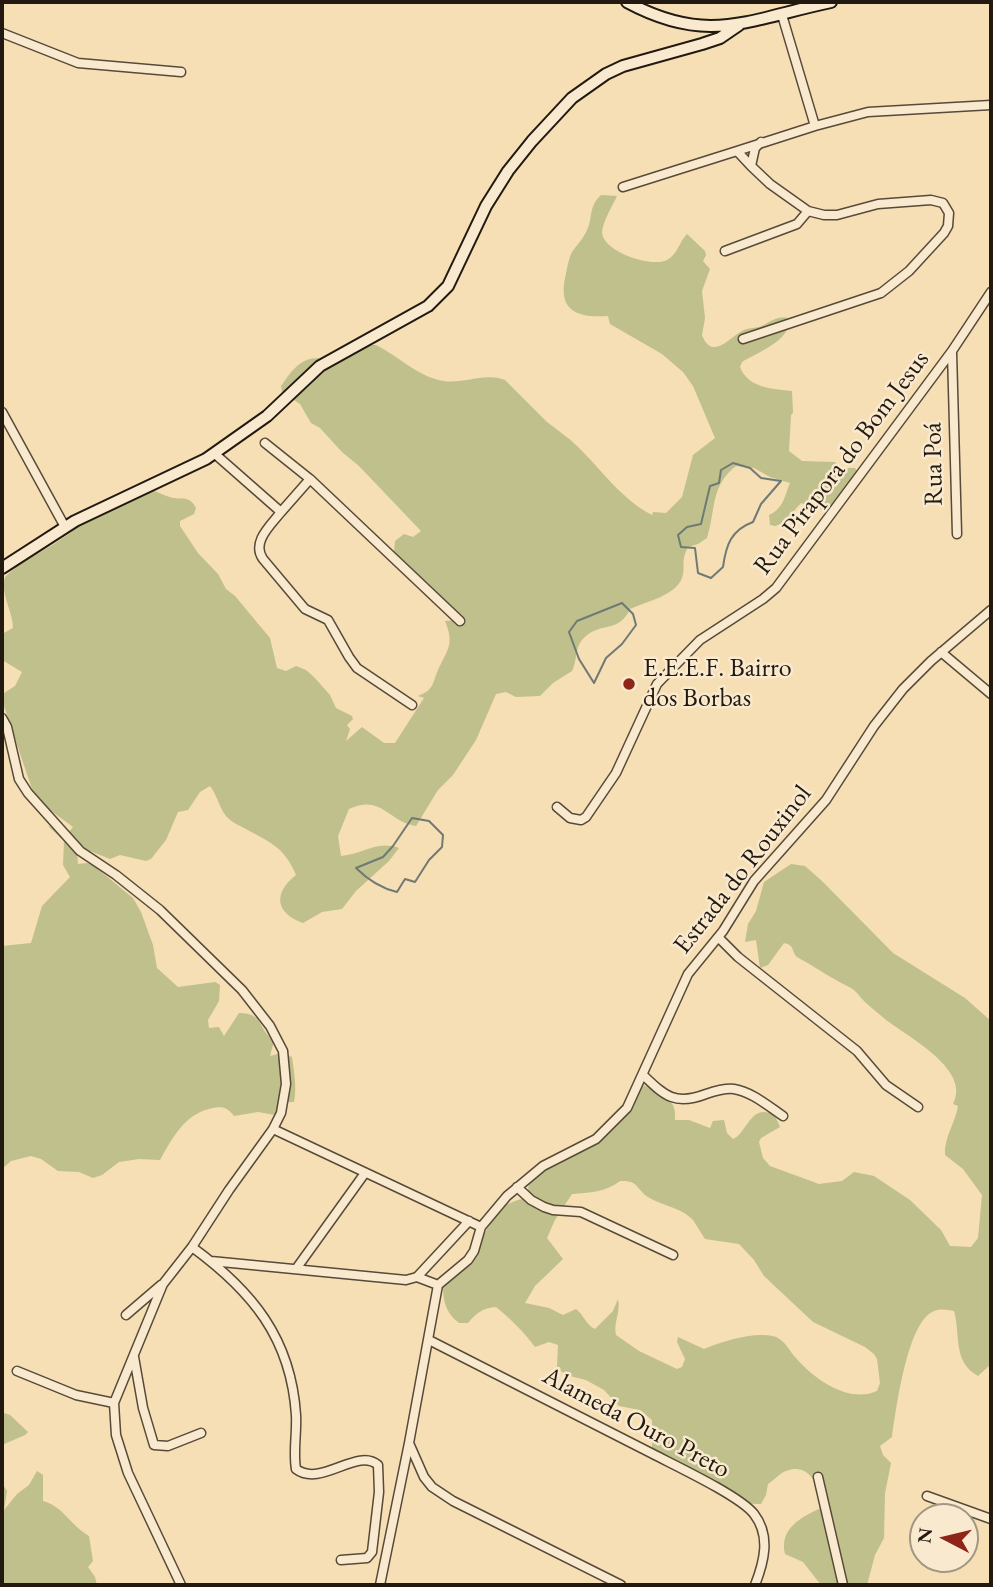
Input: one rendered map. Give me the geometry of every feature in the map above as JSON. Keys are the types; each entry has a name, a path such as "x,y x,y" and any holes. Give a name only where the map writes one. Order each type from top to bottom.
{"street":[{"path":"627,2 679,22 710,26 739,25 782,15 799,6 831,2"},
{"path":"782,15 815,126"},
{"path":"2,568 65,527 215,454 267,416 320,366 414,315 439,296 455,273 496,190 526,148 572,98 623,66 711,41 739,25"},
{"path":"2,33 78,63 181,72"},
{"path":"623,187 761,142 868,112 991,105"},
{"path":"751,166 755,148 761,142"},
{"path":"737,151 770,184 808,211 837,215 878,204 931,200 943,203 949,213 948,226 934,245 881,293 743,339"},
{"path":"725,251 797,224 808,211"},
{"name":"Rua Pirapora do Bom Jesus","path":"557,807 570,818 581,820 586,817 616,774 657,684 700,640 776,588 952,351 991,292"},
{"name":"Rua Poá","path":"952,351 957,534"},
{"path":"2,412 65,527"},
{"path":"265,443 310,479 460,621"},
{"path":"215,454 281,512"},
{"path":"310,479 261,537 258,543 259,554 305,609 328,620 352,663 412,705"},
{"name":"Estrada do Rouxinol","path":"438,1285 468,1259 474,1251 481,1227 497,1206 517,1187 542,1166 596,1139 627,1108 682,984 694,965 719,937 762,870 826,800 902,689 991,610"},
{"path":"941,652 991,694"},
{"path":"2,718 7,727 19,779 28,793 80,851 160,909 242,990 270,1026 283,1051 286,1066 285,1101 273,1129 192,1247 163,1284 126,1315"},
{"path":"719,937 738,957 857,1051 886,1085 918,1107"},
{"path":"643,1075 673,1098 689,1100 734,1089 757,1098 783,1116"},
{"path":"273,1129 481,1227"},
{"path":"296,1269 365,1172"},
{"path":"517,1187 531,1200 544,1207 580,1212 673,1255"},
{"path":"417,1277 469,1221"},
{"path":"192,1247 211,1261 255,1303 276,1336 292,1383 296,1416 296,1469 303,1473 324,1472 365,1460 378,1465 379,1492 372,1552 367,1558 341,1560"},
{"path":"211,1261 395,1280 417,1277 438,1285 380,1585"},
{"path":"163,1284 114,1403 116,1435 128,1473 181,1585"},
{"name":"Alameda Ouro Preto","path":"429,1340 687,1471 742,1503 754,1513 762,1528 765,1542 765,1558 755,1585"},
{"path":"134,1356 143,1408 154,1445 168,1446 201,1433"},
{"path":"17,1371 76,1395 114,1403"},
{"path":"409,1443 424,1477 441,1494 621,1585"},
{"path":"818,1477 843,1585"},
{"path":"927,1496 991,1519"}],"green space":[{"path":"601,195 617,196 602,232 604,239 619,252 640,260 660,262 674,255 687,234 705,251 703,261 710,269 702,291 705,318 702,335 706,343 716,347 744,330 759,327 777,318 790,319 789,327 779,340 742,362 740,367 755,383 792,391 789,451 802,461 835,462 841,468 855,468 860,475 829,512 801,503 783,523 775,526 770,525 769,515 781,505 790,483 770,477 754,468 736,466 718,490 707,538 688,547 682,578 678,584 659,598 630,609 620,622 588,634 580,643 572,671 553,683 540,696 516,697 506,692 496,694 476,740 453,775 438,790 416,826 406,824 377,807 360,805 349,809 338,836 341,856 377,846 399,848 342,909 322,912 303,923 287,914 280,902 283,889 296,875 291,865 275,846 228,818 210,786 200,792 188,810 178,812 166,840 151,859 146,861 120,855 110,859 90,851 77,853 78,864 93,865 133,898 153,945 157,968 178,987 215,982 220,985 219,1001 208,1020 209,1028 219,1027 224,1036 239,1013 253,1016 274,1041 270,1056 281,1053 292,1057 294,1102 288,1102 275,1115 258,1112 234,1116 229,1110 220,1107 200,1112 180,1129 160,1160 119,1162 102,1175 93,1178 79,1172 58,1171 41,1159 31,1156 11,1161 2,1169 2,946 31,943 42,906 70,877 63,865 64,841 48,826 69,832 73,827 46,807 33,792 4,706 4,693 15,686 22,672 2,660 2,634 13,628 4,590 5,577 95,515 121,505 124,501 133,500 148,487 167,496 188,499 196,508 194,514 180,521 180,526 198,553 218,574 226,589 270,638 277,668 286,671 296,666 306,670 330,695 336,708 352,716 353,719 347,725 350,729 346,741 362,727 384,743 395,743 424,698 418,696 432,686 447,652 450,642 445,621 459,620 460,616 394,553 395,541 404,534 413,537 421,531 359,466 320,428 311,423 300,404 282,392 281,386 297,366 306,360 319,358 322,365 370,345 376,345 435,379 452,381 490,377 505,380 547,422 577,446 630,500 652,515 653,512 666,513 682,497 693,455 715,438 693,386 683,372 662,354 610,324 608,316 580,314 568,305 565,299 565,278 572,252 588,229 594,205"},
{"path":"791,864 805,866 893,953 965,998 991,1021 991,1364 978,1376 964,1363 954,1311 935,1311 923,1320 909,1350 892,1437 880,1446 883,1455 891,1463 885,1493 884,1538 875,1555 867,1585 821,1585 803,1562 785,1554 784,1545 788,1531 806,1515 821,1508 820,1493 808,1474 794,1469 781,1473 768,1484 761,1504 736,1499 716,1481 682,1474 676,1465 652,1448 652,1420 640,1410 619,1406 604,1390 586,1380 566,1375 557,1368 558,1345 549,1342 535,1347 496,1307 480,1312 468,1323 459,1323 448,1311 444,1297 443,1286 474,1250 496,1214 508,1204 527,1198 533,1176 601,1135 643,1085 670,1101 675,1120 689,1120 710,1128 713,1121 724,1120 727,1133 733,1139 758,1113 770,1113 780,1127 759,1142 763,1158 770,1166 819,1184 842,1181 854,1172 874,1176 910,1200 941,1230 950,1246 971,1247 978,1238 982,1195 963,1169 945,1155 946,1142 958,1106 953,1104 956,1091 953,1078 945,1066 921,1044 885,1019 854,990 797,957 790,945 784,943 768,965 760,968 756,940 745,942 748,924 756,911 764,882","holes":["626,1181 634,1184 648,1197 688,1216 705,1239 739,1244 764,1276 813,1322 874,1354 880,1383 877,1391 855,1394 833,1387 812,1374 784,1342 773,1336 747,1336 704,1349 678,1337 677,1342 685,1359 682,1367 677,1369 639,1351 616,1335 618,1299 613,1311 595,1329 576,1309 563,1315 549,1308 525,1303 535,1286 563,1259 547,1238 572,1194 597,1191"]},
{"path":"2,1414 10,1415 28,1432 2,1445"},
{"path":"37,1471 43,1475 43,1501 56,1507 89,1536 93,1561 88,1567 97,1585 2,1585 2,1483 7,1491 4,1510 17,1494 29,1485"}],"waterway":[{"path":"733,463 750,468 761,478 781,481 761,504 753,522 739,529 731,539 723,567 711,578 698,573 695,548 681,547 678,535 687,527 701,524 710,486 719,483 721,470 733,463"},
{"path":"622,603 633,614 636,625 622,644 606,658 594,683 579,659 569,632 577,621 622,603"},
{"path":"412,818 429,821 443,835 442,847 429,860 415,882 405,879 397,892 375,883 356,868 383,857 412,818"}],"place":[{"name":"E.E.E.F. Bairro dos Borbas","path":"629,684"}]}
